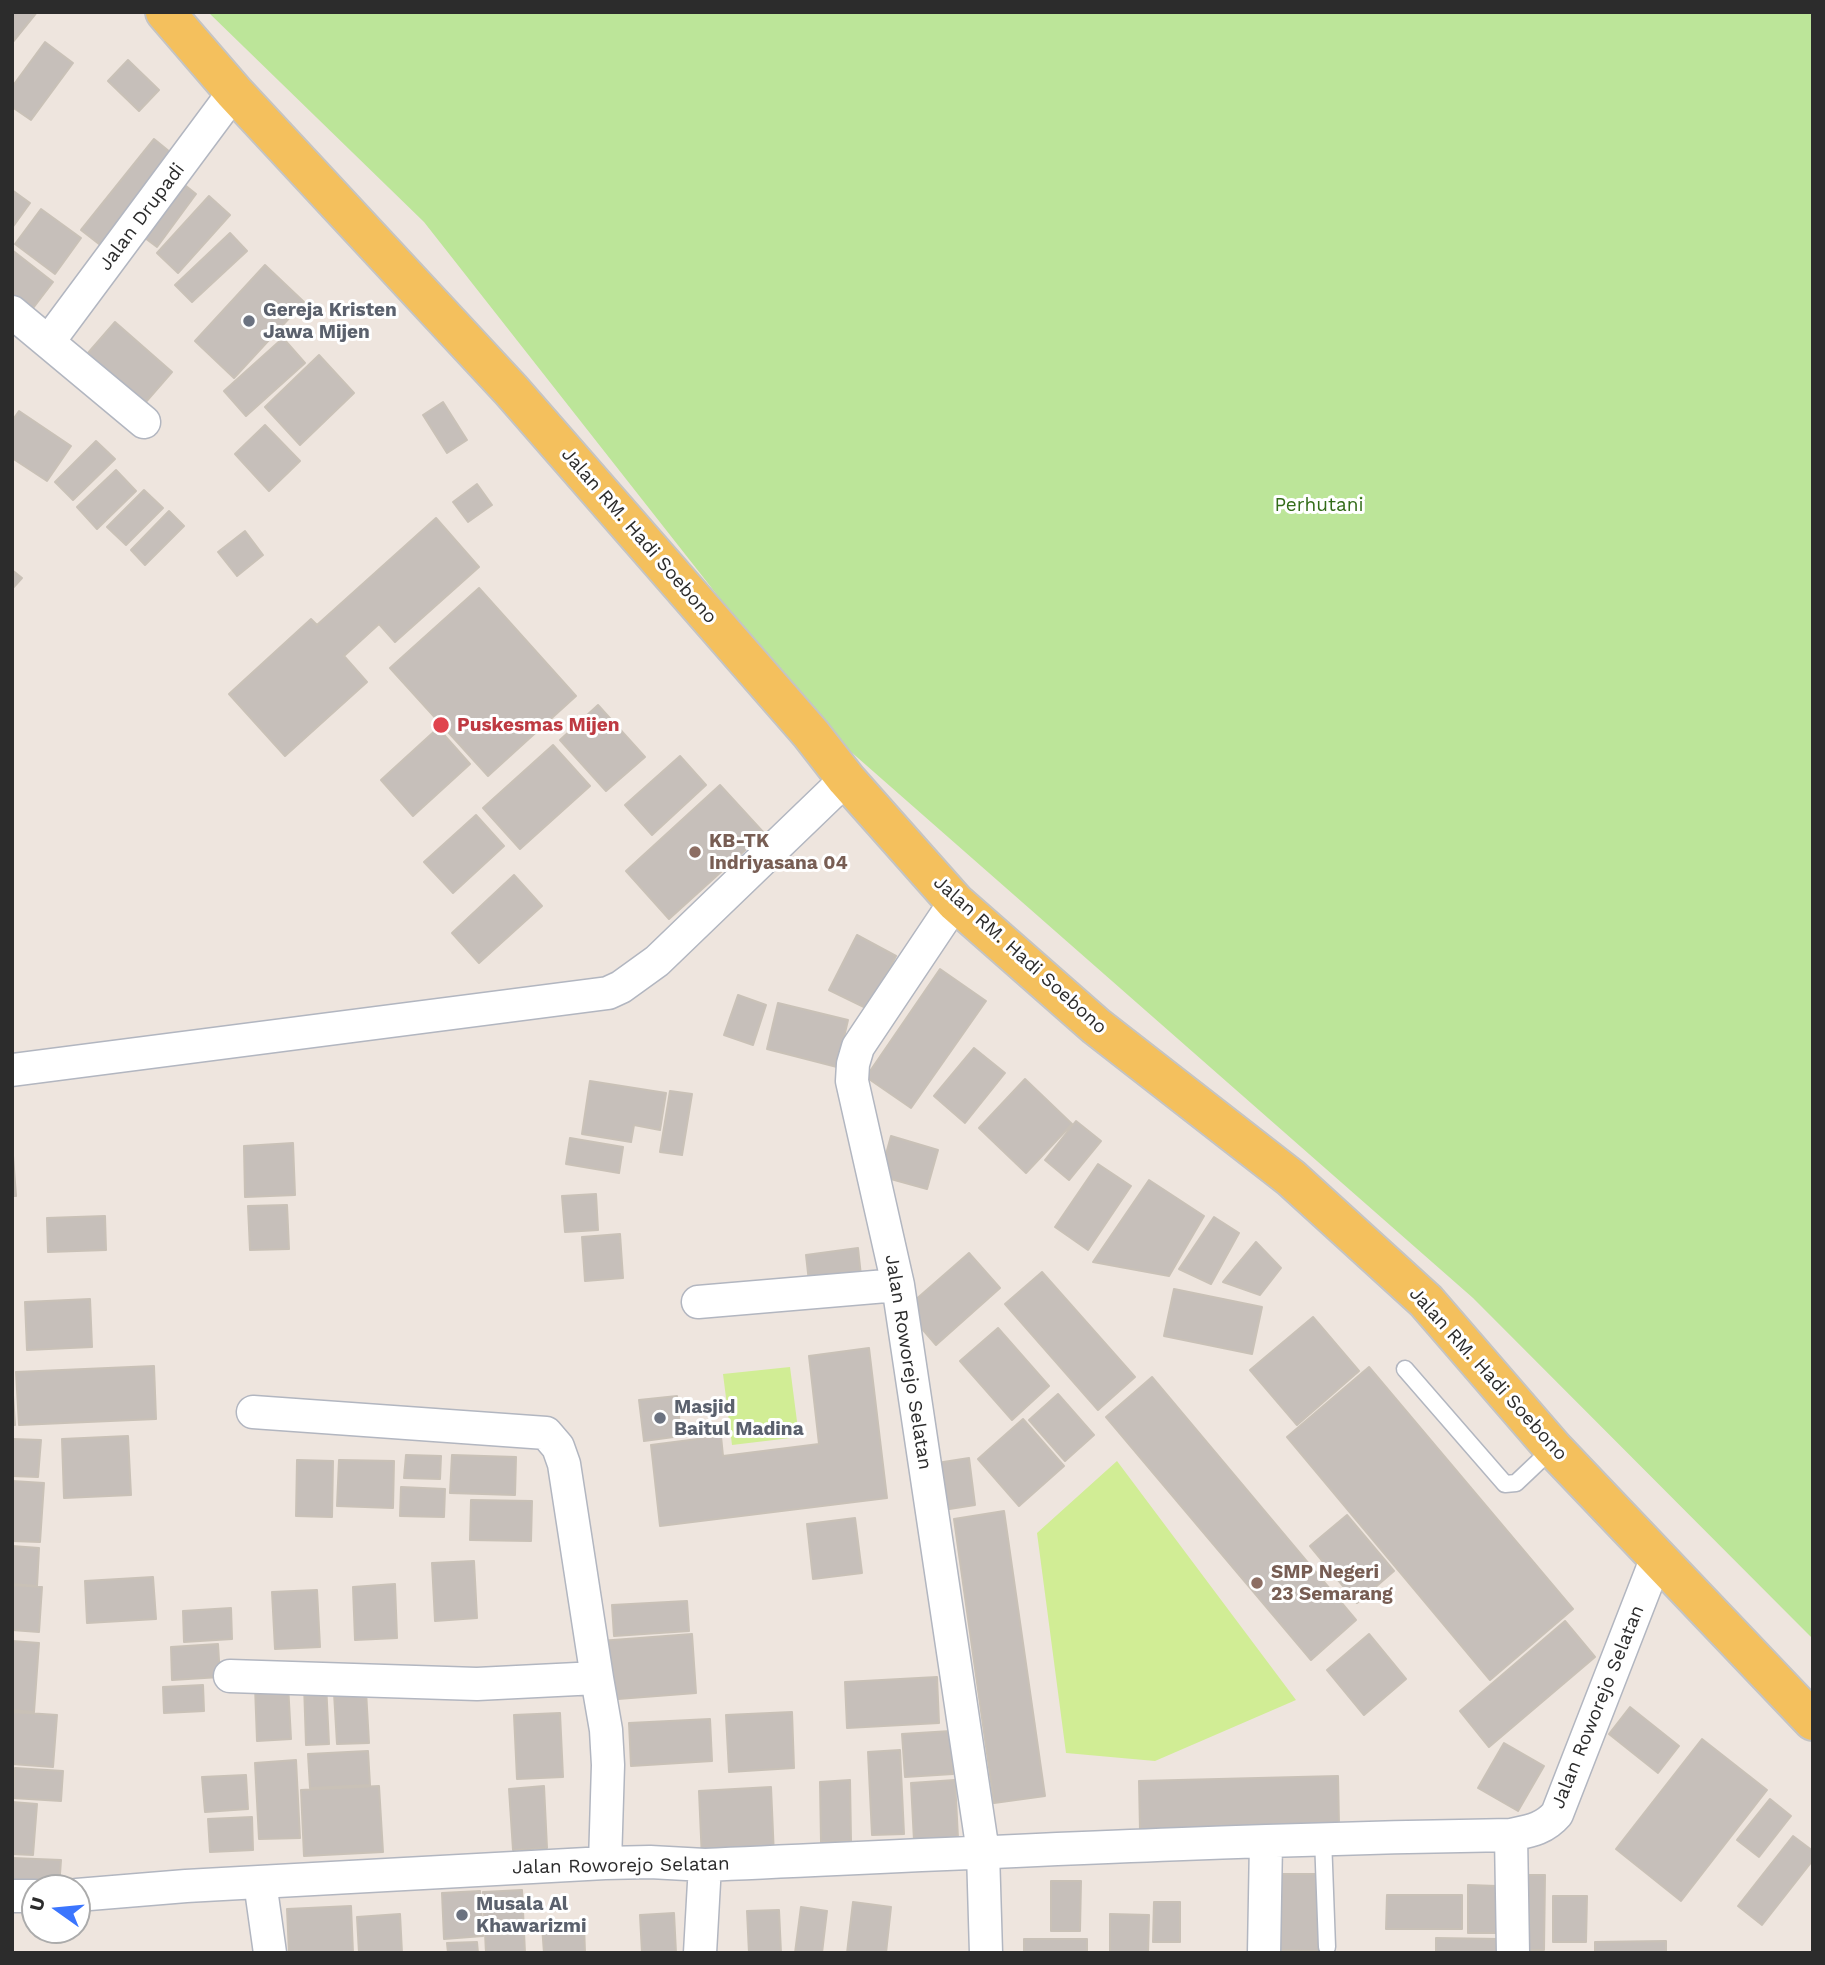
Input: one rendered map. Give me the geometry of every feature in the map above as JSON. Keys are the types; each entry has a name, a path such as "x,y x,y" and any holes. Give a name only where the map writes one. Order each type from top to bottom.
{"main road":[{"name":"Jalan RM. Hadi Soebono","path":"165,12 234,92 511,390 955,902 1096,1026 1301,1186 1426,1301 1553,1448 1813,1721"}],"street":[{"name":"Jalan Drupadi","path":"49,341 234,92"},
{"path":"12,312 144,422"},
{"path":"12,1070 608,993 621,987 656,961 846,779"},
{"name":"Jalan Roworejo Selatan","path":"955,902 858,1047 852,1081 898,1284 983,1853 986,1953"},
{"path":"698,1302 898,1284"},
{"path":"253,1412 546,1433 558,1447 564,1464 606,1730 608,1765 604,1863"},
{"name":"Jalan Roworejo Selatan","path":"91,1894 604,1863 705,1865 1323,1838 1511,1835 1544,1826 1557,1814 1657,1558"},
{"path":"230,1676 477,1684 597,1678"},
{"path":"1511,1835 1513,1953"},
{"path":"1264,1953 1266,1842"},
{"path":"700,1953 705,1865"},
{"path":"260,1882 270,1953"}],"lane":[{"path":"1405,1369 1505,1484 1516,1483 1553,1448"},
{"path":"1323,1838 1327,1947"}],"green space":[{"name":"Perhutani","path":"208,12 1813,12 1813,1639 1473,1298 817,722 424,222"},
{"path":"790,1367 799,1437 732,1445 723,1374"},
{"path":"1117,1461 1296,1700 1155,1761 1066,1753 1037,1533"}],"building":[{"path":"12,12 37,12 12,43"},
{"path":"45,42 73,63 31,120 12,107 12,87"},
{"path":"128,60 159,90 139,111 108,81"},
{"path":"154,139 181,161 108,251 81,230"},
{"path":"181,182 196,194 157,247 141,235"},
{"path":"12,190 30,203 12,228"},
{"path":"209,196 230,215 178,273 157,253"},
{"path":"41,209 81,238 55,274 15,244"},
{"path":"230,233 247,251 192,302 175,285"},
{"path":"12,250 53,282 27,316 12,305"},
{"name":"Gereja Kristen Jawa Mijen","path":"265,265 304,302 234,378 195,341"},
{"path":"115,322 172,372 138,411 81,361"},
{"path":"283,338 305,363 246,416 224,391"},
{"path":"319,355 354,393 300,445 265,407"},
{"path":"443,402 467,440 447,453 423,415"},
{"path":"19,411 71,446 47,481 12,458 12,421"},
{"path":"265,425 300,461 269,491 235,454"},
{"path":"96,441 115,459 73,500 55,482"},
{"path":"116,470 136,491 97,529 77,507"},
{"path":"477,484 492,505 468,522 453,502"},
{"path":"144,490 163,508 126,545 107,527"},
{"path":"169,511 184,526 145,565 131,550"},
{"path":"436,518 479,567 395,642 379,624 344,656 367,682 285,756 229,694 311,619 317,625"},
{"path":"245,531 263,555 237,576 218,552"},
{"path":"12,570 22,578 12,589"},
{"path":"479,588 576,696 488,776 390,668"},
{"name":"Puskesmas Mijen","path":"598,705 645,757 606,791 560,740"},
{"path":"438,728 470,764 413,816 381,780"},
{"path":"553,745 590,786 520,849 483,808"},
{"path":"680,756 706,785 652,835 625,805"},
{"name":"KB-TK Indriyasana 04","path":"720,785 764,833 669,919 626,871"},
{"path":"476,815 504,846 453,893 424,862"},
{"path":"514,875 542,906 479,963 452,933"},
{"path":"857,935 896,956 868,1009 829,990"},
{"path":"940,969 986,1001 911,1108 866,1077"},
{"path":"738,995 766,1005 753,1045 724,1035"},
{"path":"778,1003 848,1020 837,1067 767,1049"},
{"path":"974,1048 1005,1073 965,1123 934,1096"},
{"path":"1025,1079 1072,1124 1026,1173 979,1128"},
{"path":"590,1081 666,1093 660,1130 634,1125 631,1142 582,1134"},
{"path":"670,1091 692,1094 682,1155 660,1152"},
{"path":"1076,1121 1101,1141 1069,1180 1045,1160"},
{"path":"891,1136 938,1150 927,1189 880,1176"},
{"path":"570,1138 623,1147 619,1173 566,1164"},
{"path":"12,1142 16,1196 12,1196"},
{"path":"293,1143 295,1195 245,1197 244,1146"},
{"path":"1098,1164 1131,1186 1088,1250 1055,1227"},
{"path":"1149,1180 1204,1216 1169,1276 1093,1262"},
{"path":"596,1194 598,1230 565,1232 562,1196"},
{"path":"287,1205 289,1249 250,1250 248,1206"},
{"path":"105,1216 106,1250 48,1252 47,1218"},
{"path":"1214,1217 1239,1233 1211,1284 1179,1269"},
{"path":"620,1234 623,1278 585,1281 582,1237"},
{"path":"1256,1242 1281,1268 1260,1295 1223,1282"},
{"path":"858,1248 862,1285 810,1291 806,1255"},
{"path":"969,1253 1000,1288 936,1345 905,1309"},
{"path":"1042,1272 1135,1377 1098,1410 1005,1304"},
{"path":"1174,1289 1262,1307 1252,1354 1164,1336"},
{"path":"90,1299 92,1347 27,1350 25,1302"},
{"path":"1313,1317 1359,1371 1297,1425 1250,1370"},
{"path":"998,1328 1049,1386 1012,1420 960,1361"},
{"path":"869,1348 887,1498 660,1526 651,1445 721,1436 723,1456 819,1444 809,1356"},
{"path":"154,1366 156,1419 19,1425 16,1372"},
{"path":"1369,1367 1573,1609 1490,1680 1287,1437"},
{"path":"1152,1377 1356,1620 1311,1660 1106,1417"},
{"path":"12,1380 15,1425 12,1425"},
{"path":"1058,1394 1094,1435 1065,1461 1029,1420"},
{"name":"Masjid Baitul Madina","path":"677,1396 681,1436 644,1441 639,1400"},
{"path":"1023,1419 1064,1466 1019,1506 978,1459"},
{"path":"128,1436 131,1495 64,1498 62,1439"},
{"path":"12,1439 41,1440 38,1477 12,1476"},
{"path":"406,1455 441,1456 440,1479 404,1478"},
{"path":"452,1455 516,1457 515,1495 450,1493"},
{"path":"969,1458 975,1505 943,1510 937,1463"},
{"path":"297,1460 333,1461 332,1517 296,1516"},
{"path":"339,1460 394,1461 393,1508 337,1506"},
{"path":"12,1481 44,1483 40,1542 12,1541"},
{"path":"401,1487 445,1489 444,1517 400,1516"},
{"path":"471,1500 532,1501 531,1541 470,1540"},
{"path":"1004,1511 1045,1796 994,1803 954,1519"},
{"path":"1347,1515 1394,1571 1357,1603 1310,1546"},
{"path":"855,1518 862,1573 813,1579 807,1524"},
{"path":"12,1546 39,1548 37,1586 12,1584"},
{"path":"474,1561 477,1618 435,1621 432,1563"},
{"path":"153,1577 156,1619 87,1623 85,1581"},
{"path":"395,1584 397,1638 355,1640 353,1587"},
{"path":"12,1585 42,1587 39,1632 12,1630"},
{"path":"317,1590 320,1647 275,1649 272,1592"},
{"path":"687,1601 689,1631 614,1636 612,1605"},
{"path":"231,1608 232,1639 184,1642 183,1611"},
{"path":"1565,1621 1595,1657 1489,1747 1460,1711"},
{"path":"692,1634 696,1693 605,1700 600,1641"},
{"path":"1369,1634 1406,1679 1364,1715 1327,1670"},
{"path":"12,1641 39,1643 34,1712 12,1710"},
{"path":"218,1644 220,1677 172,1680 171,1647"},
{"path":"937,1677 939,1723 847,1728 845,1682"},
{"path":"326,1683 329,1744 306,1745 304,1684"},
{"path":"288,1684 291,1739 257,1741 255,1686"},
{"path":"203,1685 204,1711 164,1713 163,1687"},
{"path":"366,1691 369,1743 337,1744 334,1693"},
{"path":"1630,1707 1679,1746 1658,1773 1609,1734"},
{"path":"12,1712 57,1715 53,1767 12,1764"},
{"path":"792,1712 794,1768 729,1772 726,1715"},
{"path":"560,1713 563,1777 517,1779 514,1715"},
{"path":"710,1719 712,1761 631,1766 629,1723"},
{"path":"951,1731 953,1774 905,1777 902,1734"},
{"path":"1702,1739 1767,1790 1681,1901 1616,1849"},
{"path":"1504,1743 1544,1766 1518,1811 1478,1788"},
{"path":"900,1750 904,1834 872,1835 868,1752"},
{"path":"368,1751 370,1785 310,1788 308,1754"},
{"path":"296,1760 300,1838 259,1839 255,1763"},
{"path":"15,1768 63,1771 61,1801 13,1798"},
{"path":"246,1775 248,1809 205,1812 202,1777"},
{"path":"1338,1776 1339,1825 1140,1830 1139,1781"},
{"path":"850,1780 851,1841 821,1842 820,1782"},
{"path":"955,1780 958,1838 914,1841 911,1783"},
{"path":"379,1786 383,1852 304,1856 301,1790"},
{"path":"544,1786 547,1848 513,1850 509,1789"},
{"path":"771,1787 774,1856 702,1860 699,1791"},
{"path":"1770,1799 1791,1816 1759,1857 1737,1840"},
{"path":"12,1802 37,1804 33,1855 12,1854"},
{"path":"252,1817 253,1850 210,1852 208,1819"},
{"path":"1793,1836 1813,1851 1813,1860 1762,1925 1738,1906"},
{"path":"12,1858 61,1860 60,1874 21,1874 21,1886 12,1885"},
{"path":"1277,1874 1320,1874 1319,1951 1276,1950"},
{"path":"1523,1875 1545,1875 1544,1950 1522,1950"},
{"path":"1051,1881 1081,1881 1080,1931 1051,1931"},
{"path":"1468,1885 1497,1886 1497,1933 1468,1933"},
{"path":"522,1890 525,1953 486,1953 483,1892"},
{"name":"Musala Al Khawarizmi","path":"480,1891 483,1936 444,1939 442,1893"},
{"path":"1387,1895 1462,1895 1462,1929 1386,1929"},
{"path":"1553,1896 1587,1896 1586,1942 1553,1942"},
{"path":"853,1902 891,1907 886,1953 847,1953"},
{"path":"1154,1902 1180,1902 1180,1942 1153,1942"},
{"path":"351,1906 353,1953 289,1953 287,1909"},
{"path":"801,1907 827,1911 822,1953 795,1953"},
{"path":"779,1910 781,1953 749,1953 747,1911"},
{"path":"674,1913 676,1953 642,1953 640,1915"},
{"path":"400,1914 402,1953 359,1953 357,1917"},
{"path":"1110,1914 1149,1915 1148,1953 1110,1953"},
{"path":"584,1924 585,1953 544,1953 542,1926"},
{"path":"1436,1938 1499,1939 1499,1953 1436,1953"},
{"path":"1024,1939 1087,1939 1087,1953 1024,1953"},
{"path":"1666,1941 1666,1953 1595,1953 1595,1942"},
{"path":"477,1942 478,1953 448,1953 447,1943"}],"place":[{"name":"Gereja Kristen Jawa Mijen","path":"249,321"},
{"name":"Puskesmas Mijen","path":"441,725"},
{"name":"KB-TK Indriyasana 04","path":"695,852"},
{"name":"Masjid Baitul Madina","path":"660,1418"},
{"name":"SMP Negeri 23 Semarang","path":"1257,1583"},
{"name":"Musala Al Khawarizmi","path":"462,1915"}]}
